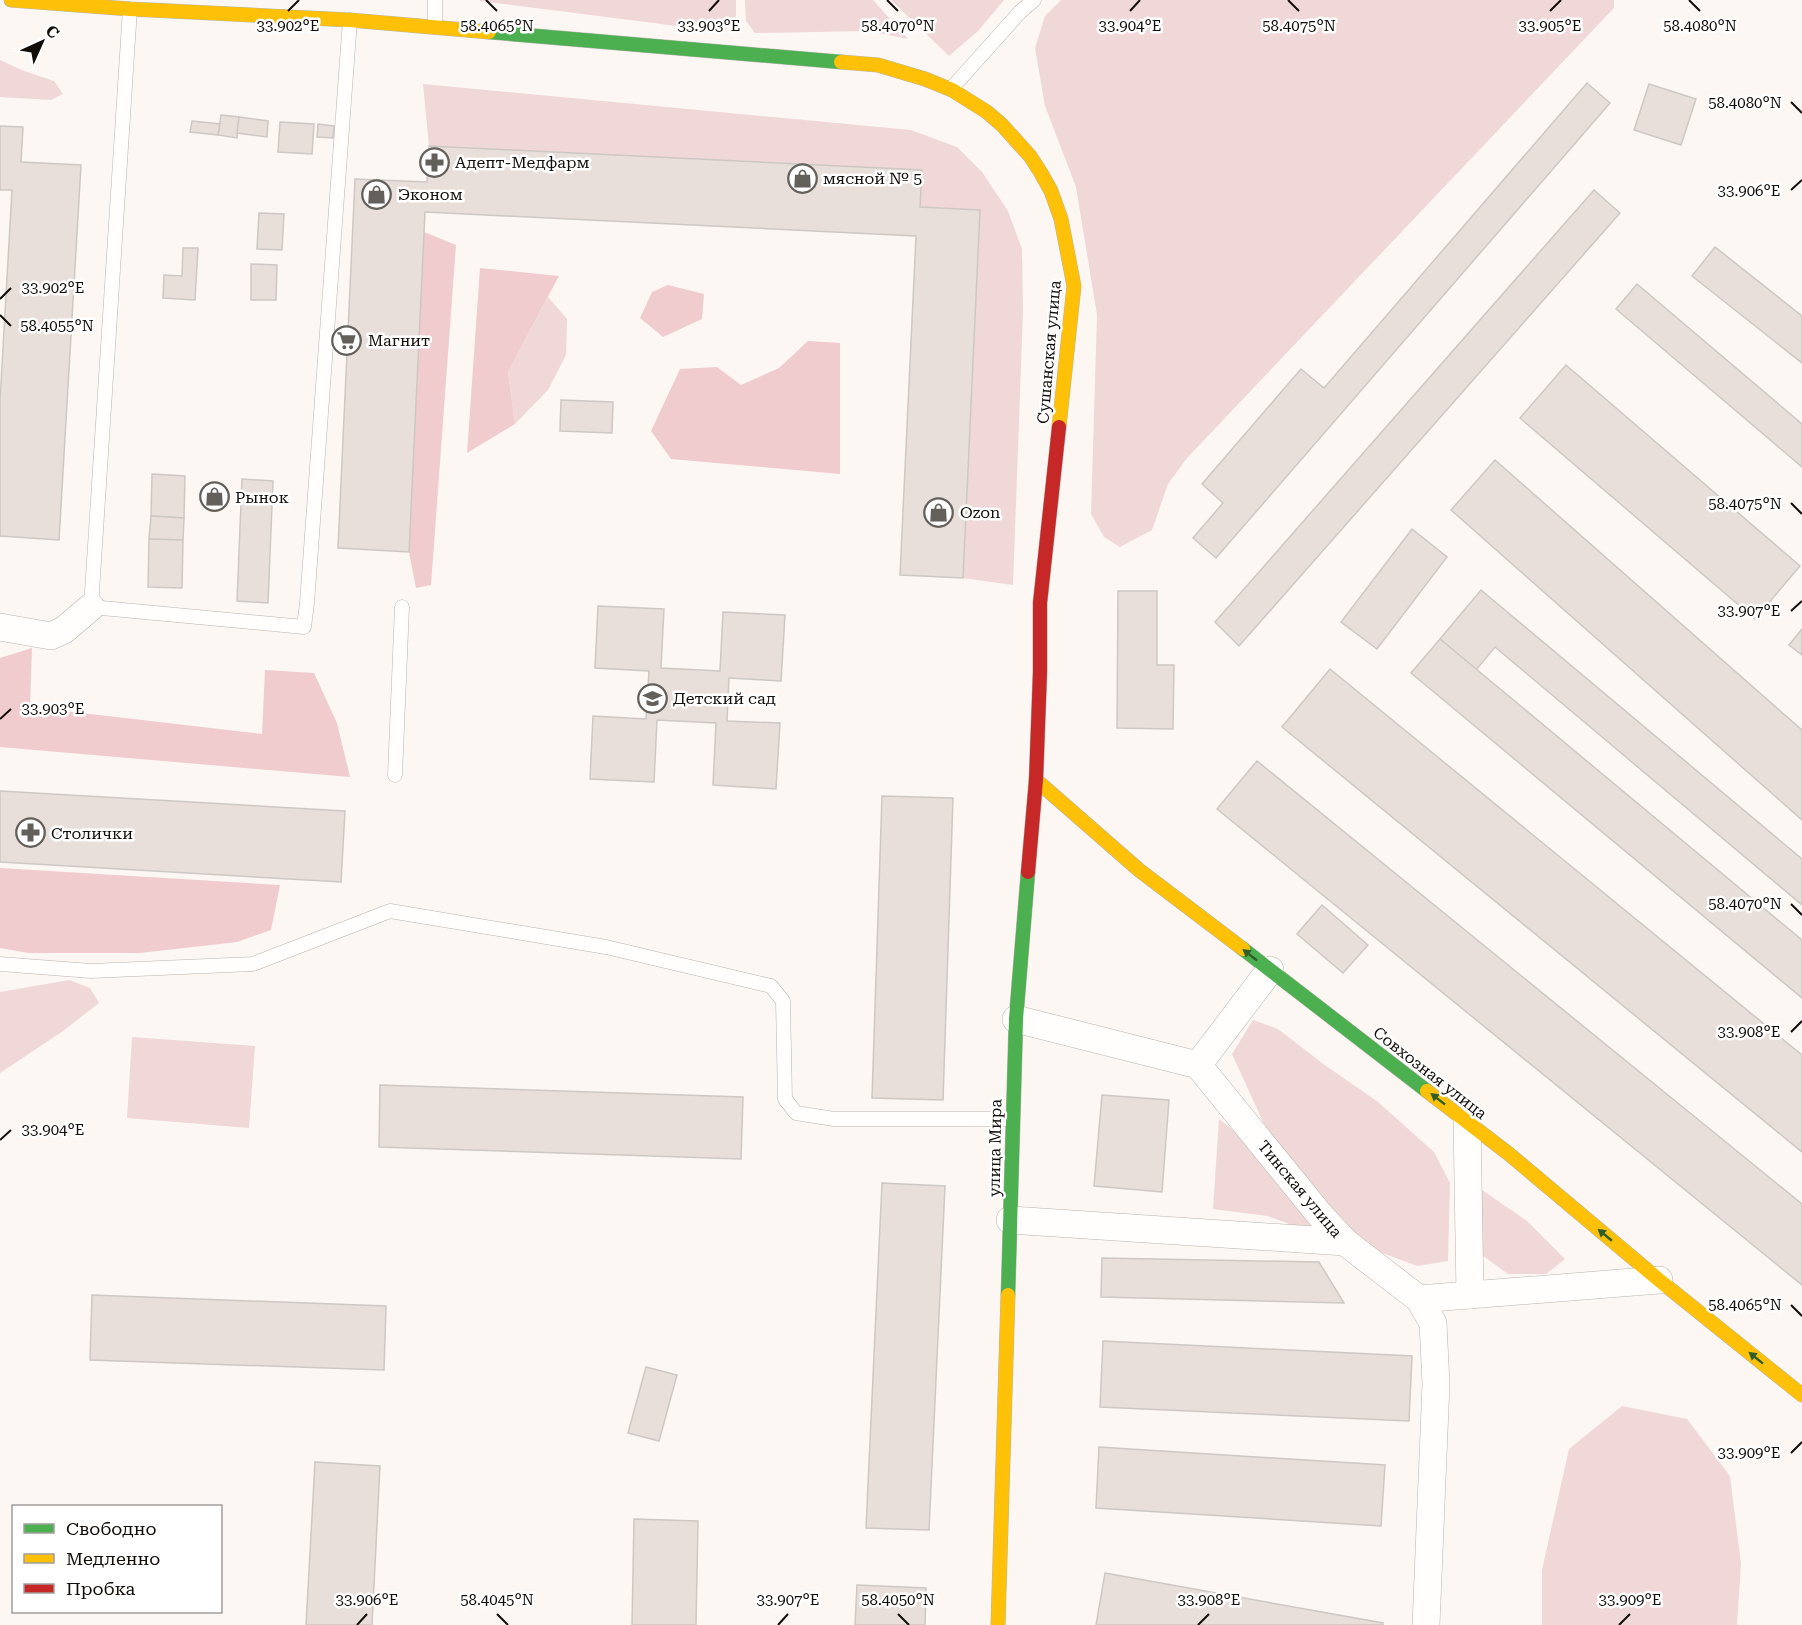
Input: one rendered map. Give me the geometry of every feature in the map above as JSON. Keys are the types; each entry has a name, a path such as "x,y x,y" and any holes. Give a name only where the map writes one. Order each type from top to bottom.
{"main road":[{"name":"Сушанская улица","path":"11,0 135,5 350,20 878,65 951,89 974,103 1020,142 1042,174 1058,208 1068,247 1074,286 1040,603 1040,672"},
{"name":"улица Мира","path":"998,1625 1016,1019 1036,780 1040,672"},
{"name":"Совхозная улица","path":"1036,780 1139,870 1509,1154 1659,1280 1802,1395"}],"street":[{"path":"0,627 51,636 64,630 91,607"},
{"path":"1016,1019 1198,1065 1270,970"},
{"name":"Тинская улица","path":"1198,1065 1320,1215 1346,1242 1419,1299 1433,1323 1436,1384 1426,1625"},
{"path":"1467,1121 1470,1295"},
{"path":"1010,1220 1346,1242"},
{"path":"1419,1299 1659,1280"}],"lane":[{"path":"435,0 435,27"},
{"path":"951,89 1020,12 1034,0"},
{"path":"135,5 91,607 304,627 308,603 350,20"},
{"path":"395,775 402,607"},
{"path":"0,964 91,971 253,964 390,911 606,946 771,986 783,1001 785,1099 796,1113 834,1119 1012,1119"}],"shaded area":[{"path":"480,0 736,0 736,19 724,32"},
{"path":"745,0 873,0 908,39 869,31 755,33 746,21"},
{"path":"891,0 1004,0 978,31 949,56"},
{"path":"1061,0 1614,0 1614,8 1187,458 1168,484 1152,530 1120,547 1104,537 1091,514 1097,315 1076,187 1045,106 1035,48 1045,16"},
{"path":"0,60 54,81 63,94 51,100 0,97"},
{"path":"423,84 911,130 957,147 982,172 1008,211 1022,249 1023,311 1013,585 963,578 980,210 920,207 922,170 429,146"},
{"path":"424,232 456,245 431,585 416,588 409,552"},
{"path":"480,268 559,276 508,372 515,424 467,453"},
{"path":"668,285 704,294 702,319 663,337 640,318 652,292"},
{"path":"548,297 567,319 566,355 548,390 515,424 508,372"},
{"path":"808,341 840,343 840,474 671,459 651,431 680,369 717,367 741,385 779,368"},
{"path":"32,648 30,707 262,734 265,670 314,673 337,723 350,777 0,747 0,658"},
{"path":"0,868 280,885 271,930 237,942 140,953 29,953 0,948"},
{"path":"69,980 90,988 99,1003 63,1031 0,1073 0,992"},
{"path":"1253,1020 1278,1029 1378,1102 1434,1152 1450,1183 1448,1261 1417,1266 1372,1249 1330,1210 1265,1126 1232,1054"},
{"path":"132,1037 255,1046 249,1128 127,1118"},
{"path":"1219,1119 1245,1139 1320,1235 1267,1216 1213,1209"},
{"path":"1482,1190 1527,1221 1565,1259 1546,1274 1508,1274 1482,1255"},
{"path":"1622,1406 1687,1419 1730,1476 1741,1564 1737,1625 1542,1625 1542,1570 1569,1449"}],"building":[{"path":"1587,83 1610,103 1216,558 1193,538 1223,503 1202,484 1301,369 1324,388"},
{"path":"1649,84 1696,99 1681,145 1634,130"},
{"path":"221,115 239,117 237,138 218,135"},
{"path":"239,117 268,121 267,137 237,133"},
{"path":"192,121 220,124 218,135 190,132"},
{"path":"280,122 314,124 312,154 278,152"},
{"path":"318,124 334,126 333,138 317,137"},
{"path":"0,126 23,127 21,162 81,165 59,540 0,536 0,401 12,190 0,190"},
{"path":"429,146 922,170 920,207 980,210 963,578 900,575 916,236 425,212 409,552 338,548 355,179 427,182"},
{"path":"1594,190 1620,213 1239,646 1215,622"},
{"path":"259,213 284,214 282,250 257,249"},
{"path":"1715,247 1802,316 1802,363 1692,276"},
{"path":"183,248 198,248 195,300 163,298 164,275 182,276"},
{"path":"251,264 277,265 276,300 251,300"},
{"path":"1637,284 1802,424 1802,467 1616,309"},
{"path":"1566,365 1800,566 1755,619 1520,418"},
{"path":"561,400 613,402 612,433 560,431"},
{"path":"1495,460 1802,730 1802,820 1451,510"},
{"path":"152,474 185,476 184,518 151,516"},
{"path":"242,479 273,481 268,603 237,601"},
{"path":"151,516 184,518 183,540 149,539"},
{"path":"1412,529 1447,557 1377,649 1341,622"},
{"path":"149,539 183,540 182,588 148,587"},
{"path":"1481,590 1802,859 1802,905 1495,647 1476,670 1440,639"},
{"path":"1118,591 1157,591 1157,665 1174,665 1173,729 1117,728"},
{"path":"598,606 664,609 661,668 720,671 723,612 785,615 781,681 729,678 727,721 780,723 776,789 713,785 716,723 657,720 654,782 590,779 593,716 646,719 649,671 595,668"},
{"path":"1802,629 1802,655 1789,645"},
{"path":"1440,639 1802,940 1802,998 1411,673"},
{"path":"1330,669 1802,1055 1802,1152 1282,727"},
{"path":"1257,761 1802,1204 1802,1285 1217,809"},
{"path":"0,791 345,811 341,882 0,862"},
{"path":"882,796 953,798 943,1100 872,1098"},
{"path":"1322,905 1368,945 1343,973 1297,934"},
{"path":"380,1085 743,1097 741,1159 379,1147"},
{"path":"1102,1095 1169,1100 1162,1192 1094,1186"},
{"path":"882,1183 945,1186 929,1530 866,1528"},
{"path":"1102,1258 1319,1262 1344,1303 1101,1297"},
{"path":"92,1295 386,1306 384,1370 90,1360"},
{"path":"1103,1341 1412,1356 1409,1421 1100,1407"},
{"path":"646,1367 677,1375 659,1441 628,1433"},
{"path":"1099,1447 1385,1465 1381,1526 1096,1508"},
{"path":"315,1462 380,1466 372,1625 306,1625"},
{"path":"634,1519 698,1521 696,1625 632,1625"},
{"path":"1105,1573 1383,1623 1383,1625 1096,1625"},
{"path":"857,1585 926,1588 925,1625 855,1625"}],"traffic: fast":[{"path":"489,32 841,62"},
{"path":"1008,1295 1016,1019 1028,872"},
{"path":"1243,949 1427,1091"}],"traffic: slow":[{"path":"11,0 130,9 350,20 489,32"},
{"path":"841,62 878,65 952,90 987,112 1002,125 1030,156 1041,173 1051,191 1061,219 1074,286 1059,427"},
{"path":"1036,780 1139,870 1243,949"},
{"path":"1427,1091 1509,1154 1659,1280 1802,1395"},
{"path":"998,1625 1008,1295"}],"traffic: jam":[{"path":"1028,872 1036,780 1040,603 1059,427"}],"place":[{"name":"Адепт-Медфарм","path":"434,162"},
{"name":"мясной № 5","path":"802,178"},
{"name":"Эконом","path":"377,194"},
{"name":"Магнит","path":"347,340"},
{"name":"Рынок","path":"214,497"},
{"name":"Ozon","path":"939,512"},
{"name":"Детский сад","path":"652,698"},
{"name":"Столички","path":"30,833"}]}
